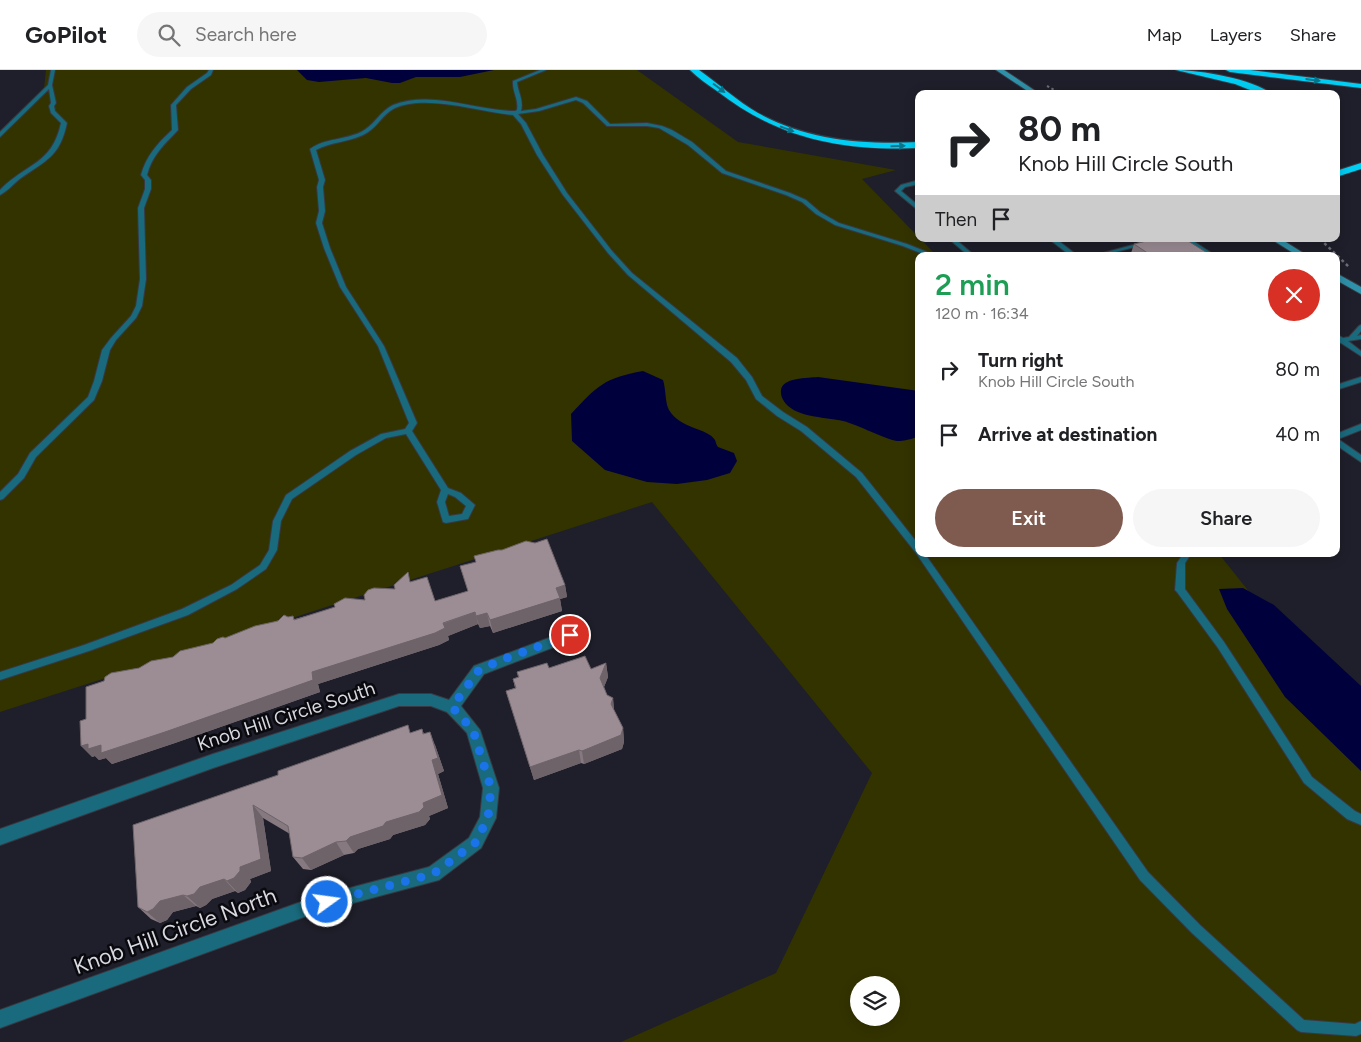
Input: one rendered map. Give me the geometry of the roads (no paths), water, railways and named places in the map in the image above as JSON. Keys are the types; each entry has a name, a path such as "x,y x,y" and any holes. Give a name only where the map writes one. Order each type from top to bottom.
{"highway":[{"path":"694,70 754,114 794,131 822,138 861,144 915,145"},
{"path":"1180,70 1237,82 1258,90"},
{"path":"1230,70 1361,86"},
{"path":"1340,173 1361,166"}],"main road":[{"path":"999,70 1031,90"},
{"path":"1280,242 1297,252"},
{"path":"1340,278 1361,291"}],"street":[{"path":"452,707 479,670 570,635"},
{"name":"Knob Hill Circle South","path":"0,837 213,761 399,700 431,700 452,707"},
{"name":"Knob Hill Circle North","path":"0,1019 312,906 433,874 454,860 475,843 488,818 491,788 473,730 452,707"}],"lane":[{"path":"0,135 50,84 53,70"},
{"path":"0,497 20,476 33,455 91,398 98,382 106,350 113,339 134,317 139,306 143,279 141,208 148,189 148,180 144,175 146,168 155,148 175,130 173,106 189,88 209,74 211,70"},
{"path":"515,114 519,111 522,99 514,86 515,81 544,70"},
{"path":"0,193 11,181 42,163 53,154 61,138 64,123 53,112 51,106 54,103 53,92 50,84"},
{"path":"0,676 86,648 185,612 234,587 263,567 273,550 277,521 289,497 353,453 384,436 408,431 413,423 381,346 343,287 327,248 320,223 322,211 320,187 322,180 313,149 322,144 363,133 373,127 382,114 399,105 421,102 449,104 515,114 539,110 576,98 585,102 609,125 654,125 667,129 724,172 804,201 818,213 837,224 923,252"},
{"path":"515,114 565,194 610,252 636,279 734,360 760,397 780,414 804,429 859,475 915,547"},
{"path":"915,183 903,186 898,191 915,206"},
{"path":"956,242 967,252"},
{"path":"1056,242 1070,252"},
{"path":"1111,252 1149,242"},
{"path":"1191,242 1207,252"},
{"path":"1352,337 1361,327"},
{"path":"1340,340 1361,337"},
{"path":"1340,341 1361,354"},
{"path":"1340,387 1361,379"},
{"path":"1340,435 1361,427"},
{"path":"408,431 446,490"},
{"path":"1340,445 1361,459"},
{"path":"923,557 1144,876 1196,928 1301,1026 1356,1030 1361,1027"},
{"path":"1185,557 1180,563 1180,590 1221,645 1308,780 1351,815 1361,820"}]}
